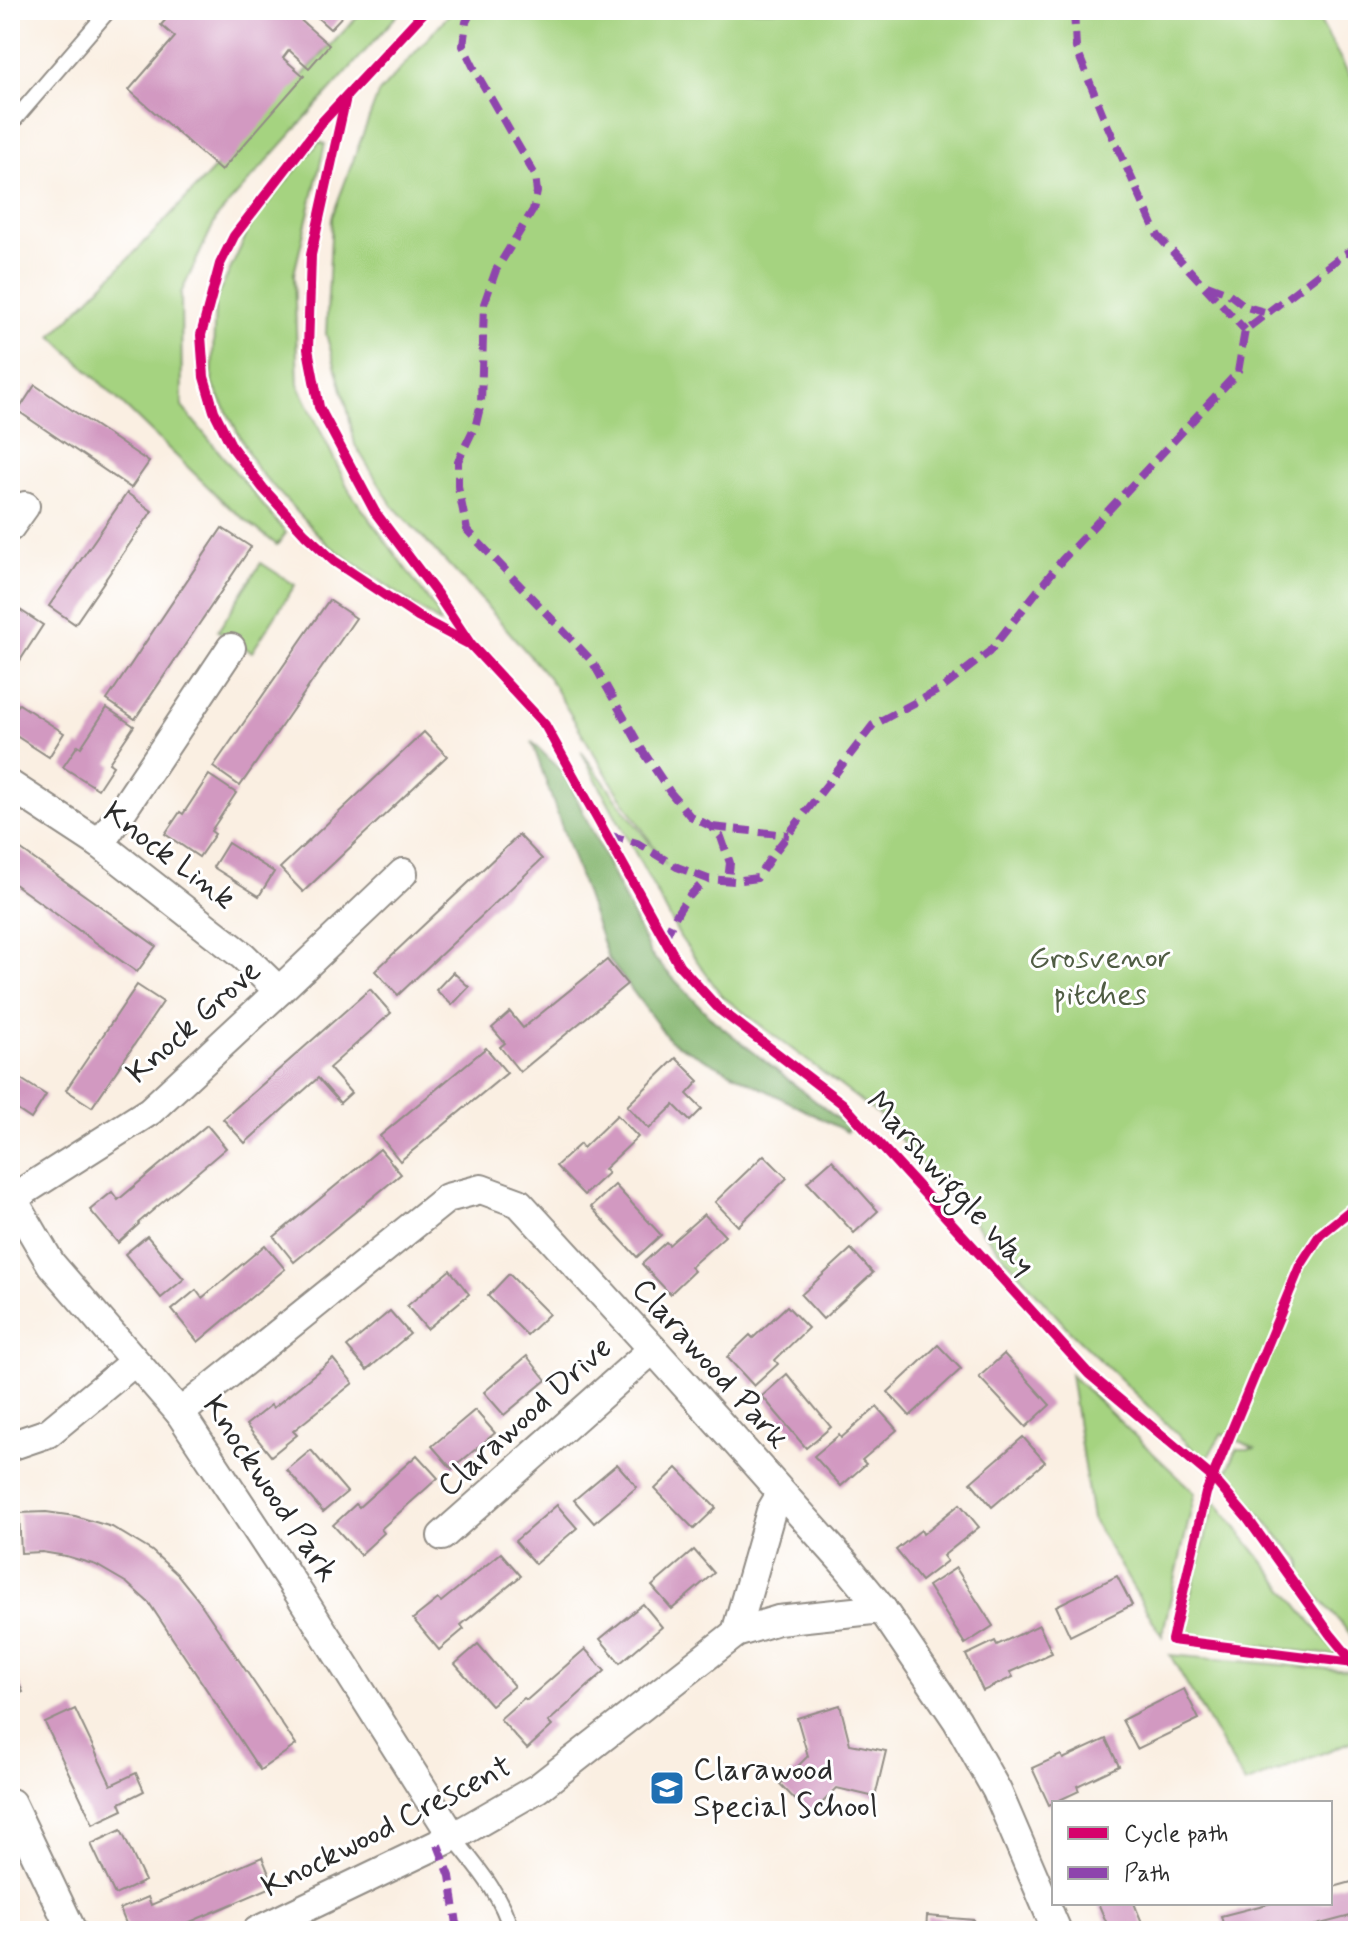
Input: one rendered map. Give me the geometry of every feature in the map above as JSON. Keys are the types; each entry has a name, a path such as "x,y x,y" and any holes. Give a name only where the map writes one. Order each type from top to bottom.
{"street":[{"path":"100,844 231,648"},
{"name":"Knock Link","path":"10,785 100,844 243,956 279,991"},
{"name":"Knock Grove","path":"12,1196 150,1111 403,873"},
{"name":"Clarawood Park","path":"180,1413 447,1198 481,1189 519,1203 828,1544 882,1609 957,1720 997,1791 1057,1931"},
{"name":"Knockwood Park","path":"12,1196 51,1264 180,1413 453,1837"},
{"name":"Clarawood Drive","path":"442,1536 653,1349"},
{"path":"10,1446 48,1433 134,1362"},
{"path":"736,1633 771,1511 781,1494"},
{"name":"Knockwood Crescent","path":"257,1931 453,1837 538,1788 736,1633 778,1620 882,1609"},
{"path":"11,1803 72,1931"}],"lane":[{"path":"10,125 109,10"},
{"path":"453,1837 482,1873 507,1915 511,1931"}],"green space":[{"path":"364,10 402,10 217,217 181,293 182,407 286,533 277,545 229,507 52,336"},
{"name":"Grosvenor pitches","path":"453,10 1314,10 1358,91 1358,1643 1302,1578 1302,1562 1225,1476 1237,1449 1256,1449 1222,1433 1205,1461 1070,1331 879,1115 722,996 680,937 581,751 666,865 548,677 479,597 392,505 355,445 326,334 332,217 378,94"},
{"path":"319,142 325,144 294,274 298,384 350,492 437,612 440,623 326,543 257,469 212,383 215,302 253,221"},
{"path":"261,563 295,585 252,652 218,631"},
{"path":"532,742 565,774 651,955 713,1020 848,1127 847,1132 670,1041 608,958"},
{"path":"1070,1374 1195,1493 1162,1636 1092,1519"},
{"path":"1215,1501 1338,1656 1180,1635"},
{"path":"1170,1655 1350,1671 1358,1682 1358,1739 1245,1784"}],"building":[{"path":"174,10 249,10 253,13 256,10 289,10 329,45 309,68 289,50 283,58 304,76 221,171 129,90 175,37 161,25"},
{"path":"309,10 348,10 330,29"},
{"path":"35,385 149,462 131,488 18,411"},
{"path":"127,493 152,511 75,624 49,606"},
{"path":"222,528 251,547 135,719 107,700"},
{"path":"329,600 356,618 240,786 213,767"},
{"path":"17,608 43,625 10,676 10,618"},
{"path":"19,704 64,733 49,757 10,732 10,717"},
{"path":"107,708 134,726 109,763 113,766 98,789 63,767 78,745 81,747"},
{"path":"424,732 447,756 303,892 280,868"},
{"path":"209,775 236,793 211,831 215,834 199,857 165,834 180,812 183,814"},
{"path":"519,835 542,859 398,995 375,971"},
{"path":"10,842 156,946 137,972 10,881"},
{"path":"228,843 274,872 259,896 213,867"},
{"path":"607,960 627,984 520,1072 500,1047 505,1043 492,1028 510,1012 523,1028"},
{"path":"453,972 469,987 452,1005 436,990"},
{"path":"137,985 163,1002 92,1107 66,1090"},
{"path":"370,989 391,1013 329,1068 351,1093 340,1103 318,1078 245,1143 223,1119"},
{"path":"486,1048 507,1073 400,1161 380,1136"},
{"path":"676,1058 699,1081 687,1094 702,1109 690,1121 674,1105 649,1129 627,1106"},
{"path":"10,1072 46,1095 31,1119 10,1105"},
{"path":"617,1115 638,1137 604,1169 608,1173 584,1195 556,1166 580,1144 583,1148"},
{"path":"207,1125 226,1148 118,1243 90,1210 112,1192 118,1200"},
{"path":"380,1149 401,1174 294,1262 274,1237"},
{"path":"764,1155 787,1178 738,1226 715,1202"},
{"path":"832,1160 878,1211 854,1233 807,1182"},
{"path":"615,1185 661,1235 637,1257 591,1207"},
{"path":"704,1214 725,1236 690,1267 694,1271 670,1294 642,1264"},
{"path":"147,1236 184,1279 161,1298 125,1254"},
{"path":"265,1245 285,1269 198,1342 172,1310 196,1290 202,1298"},
{"path":"851,1249 873,1273 823,1319 801,1295"},
{"path":"450,1270 469,1294 427,1329 407,1306"},
{"path":"509,1274 549,1314 527,1335 488,1296"},
{"path":"787,1306 808,1328 775,1360 778,1364 754,1386 727,1357"},
{"path":"390,1311 410,1334 367,1370 347,1347"},
{"path":"938,1345 961,1369 910,1416 888,1392"},
{"path":"1004,1354 1050,1405 1026,1427 979,1377"},
{"path":"527,1356 546,1380 504,1415 484,1392"},
{"path":"333,1359 353,1383 293,1431 297,1435 271,1456 246,1425 271,1405 273,1408"},
{"path":"787,1374 831,1427 806,1448 762,1396"},
{"path":"877,1407 897,1430 862,1460 866,1464 841,1486 814,1456"},
{"path":"475,1410 495,1433 452,1469 432,1446"},
{"path":"1023,1437 1045,1462 992,1507 971,1482"},
{"path":"311,1450 347,1492 323,1512 287,1470"},
{"path":"417,1455 438,1478 381,1529 384,1533 360,1555 333,1525 356,1504 359,1507"},
{"path":"617,1464 637,1487 594,1523 574,1500"},
{"path":"677,1468 716,1508 694,1529 655,1489"},
{"path":"960,1504 979,1527 943,1556 947,1561 921,1581 896,1550 921,1530 923,1534"},
{"path":"557,1505 577,1528 535,1564 515,1541"},
{"path":"46,1512 75,1516 112,1527 152,1551 178,1575 199,1601 296,1745 260,1770 149,1603 127,1583 96,1565 66,1556 21,1553 19,1513"},
{"path":"694,1550 714,1573 672,1609 652,1586"},
{"path":"501,1553 521,1576 461,1625 464,1629 439,1650 413,1619 438,1599 441,1602"},
{"path":"956,1568 993,1626 965,1644 928,1586"},
{"path":"1117,1576 1132,1605 1070,1636 1056,1606"},
{"path":"643,1604 662,1627 620,1663 600,1639"},
{"path":"1039,1625 1052,1653 1010,1672 1013,1677 983,1691 966,1655 995,1641 997,1645"},
{"path":"478,1644 514,1686 491,1705 455,1664"},
{"path":"585,1649 605,1671 548,1722 552,1726 527,1749 500,1719 524,1698 527,1700"},
{"path":"10,1663 23,1692 10,1698"},
{"path":"1184,1689 1199,1719 1137,1749 1122,1720"},
{"path":"840,1705 850,1744 886,1751 875,1797 837,1788 810,1815 780,1784 808,1756 797,1718"},
{"path":"75,1709 111,1785 136,1773 144,1791 120,1803 123,1810 93,1824 45,1723"},
{"path":"1106,1739 1119,1766 1077,1786 1079,1791 1049,1805 1032,1768 1061,1755 1063,1759"},
{"path":"121,1830 145,1881 115,1895 91,1844"},
{"path":"262,1857 274,1886 169,1931 129,1931 120,1909 148,1897 151,1905"},
{"path":"1355,1881 1358,1914 1294,1931 1225,1931 1221,1916 1263,1905 1332,1905 1332,1887"},
{"path":"1099,1905 1135,1905 1143,1925 1130,1931 1110,1931"},
{"path":"927,1916 974,1920 972,1931 926,1931"}],"marked path":[{"path":"472,10 466,22 463,46 535,175 537,192 533,210 496,270 484,304 481,403 476,424 458,461 458,486 467,530 592,661 641,748 670,792 690,816 712,827 721,837 730,863 728,880"},
{"path":"1074,10 1076,48 1158,236 1245,330"},
{"path":"608,835 637,843 677,867 708,879 735,881 757,878 873,725 944,687 989,652 1062,560 1238,372 1245,330 1344,254 1358,248"},
{"path":"1207,285 1228,293 1246,307 1268,313"},
{"path":"712,827 789,835"},
{"path":"665,939 682,906 708,879"},
{"path":"438,1845 450,1876 458,1931"}],"cycle path":[{"path":"426,10 322,122 234,236 220,264 201,335 204,377 214,411 232,447 263,488 334,561 418,617 467,643"},
{"name":"Marshwiggle Way","path":"346,97 311,255 308,349 319,407 375,512 471,645 545,725 679,965 719,1009 843,1104 1089,1374 1213,1478 1248,1519 1358,1668"},
{"path":"1354,1663 1172,1640 1206,1493 1300,1266 1320,1235 1358,1204"}],"place":[{"name":"Clarawood Special School","path":"667,1788"}]}
